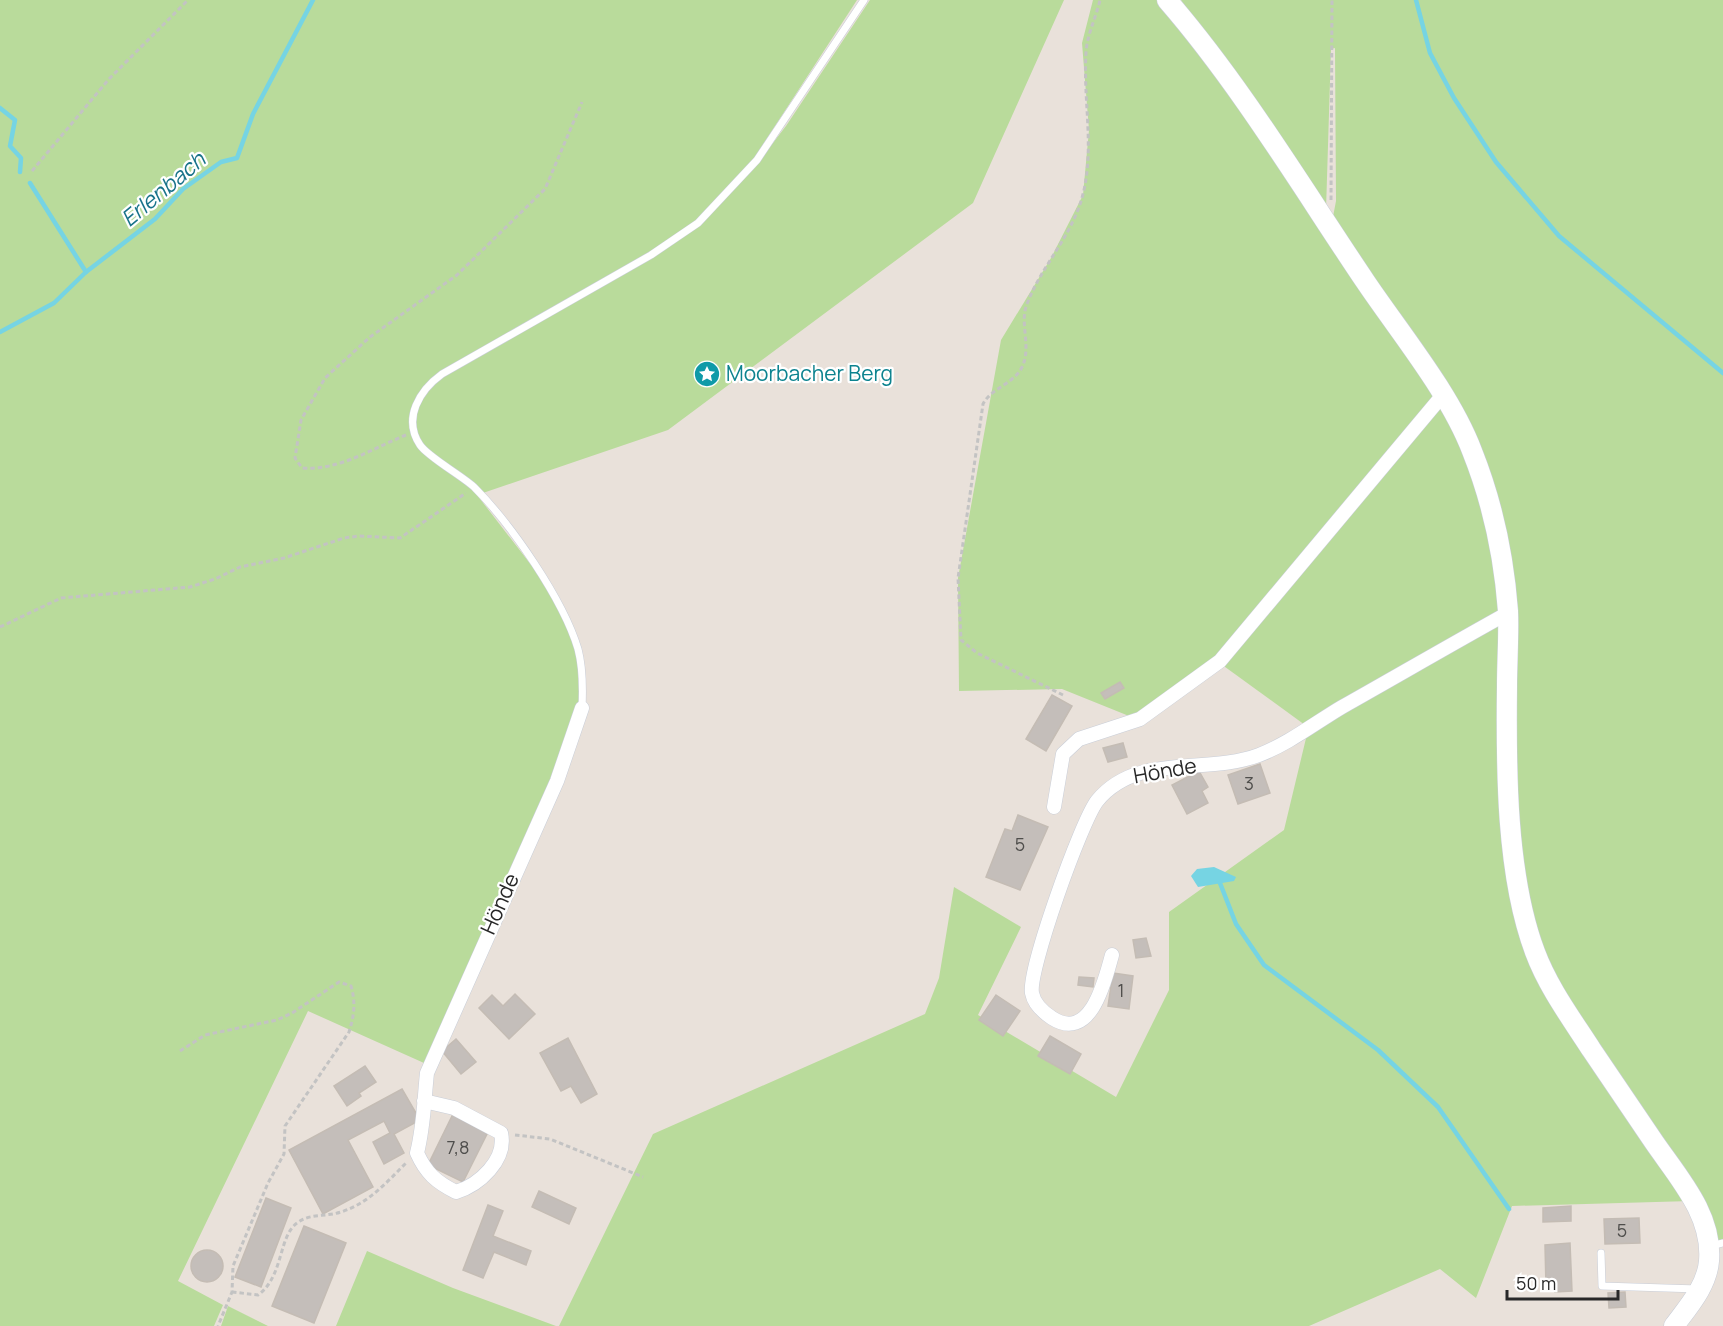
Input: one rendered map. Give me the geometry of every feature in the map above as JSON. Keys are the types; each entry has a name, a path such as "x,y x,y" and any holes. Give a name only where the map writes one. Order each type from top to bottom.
{"street":[{"path":"1167,0 1209,53 1442,396 1461,426 1480,474 1497,544 1508,613 1507,745 1510,807 1516,870 1535,953 1566,1012 1693,1200 1716,1245 1700,1289 1674,1326"},
{"path":"1054,807 1063,754 1068,746 1079,739 1140,719 1220,661 1442,396"},
{"name":"Hönde","path":"1112,955 1092,1010 1081,1020 1068,1023 1053,1019 1038,1007 1032,993 1036,966 1063,879 1083,822 1109,788 1139,773 1260,754 1508,613"},
{"name":"Hönde","path":"417,1153 425,1122 424,1101 427,1072 433,1055 557,781 582,708"},
{"path":"417,1153 426,1172 456,1192 478,1181 495,1162 503,1143 501,1134 454,1108 424,1101"}],"lane":[{"path":"582,708 583,683 578,650 565,615 506,525 474,487 420,445 413,418 418,398 435,379 651,255 698,224 757,160 864,0"},
{"path":"1601,1253 1602,1286 1700,1289"}],"path":[{"path":"32,171 110,79 188,0"},
{"path":"1063,695 977,653 961,640 958,578 983,404 986,399 1014,379 1022,368 1026,353 1027,304 1069,230 1084,189 1089,130 1087,40 1100,0"},
{"path":"1327,225 1331,202 1332,0"},
{"path":"416,431 338,464 317,469 302,468 295,458 301,420 325,378 370,337 457,274 545,189 582,102"},
{"path":"0,627 61,598 189,587 215,579 240,567 284,558 344,538 359,536 400,538 474,487"},
{"path":"180,1051 205,1035 277,1020 292,1013 339,982 351,986 355,999 354,1016 349,1032 285,1126 284,1154 268,1183 233,1266 232,1292 218,1326"},
{"path":"501,1134 550,1139 643,1177"},
{"path":"232,1292 258,1295 269,1287 294,1224 308,1216 339,1214 363,1204 417,1153"}],"green space":[{"path":"0,0 857,0 749,166 753,169 786,126 870,0 1064,0 973,203 668,430 477,495 535,570 564,616 576,650 581,684 579,707 561,765 424,1063 308,1011 178,1281 223,1305 214,1326 0,1326"},
{"path":"1093,0 1161,0 1176,15 1437,395 1216,659 1134,718 1062,689 959,691 958,578 1001,340 1051,258 1083,195 1089,130 1082,43"},
{"path":"1181,0 1723,0 1723,1241 1711,1245 1553,980 1519,870 1511,612 1483,474 1332,222 1336,201 1335,48 1331,49 1326,210"},
{"path":"1442,400 1470,453 1504,612 1305,725 1221,664"},
{"path":"1505,617 1524,927 1691,1201 1512,1206 1476,1298 1440,1269 1309,1326 559,1326 653,1134 925,1014 939,978 954,887 1021,927 978,1015 1116,1097 1169,990 1169,912 1284,830 1308,730"},
{"path":"367,1251 453,1288 556,1326 336,1326"},
{"path":"228,1306 268,1326 221,1326"}],"water":[{"path":"1214,867 1236,877 1234,881 1198,887 1191,876 1197,869"}],"building":[{"path":"1120,682 1124,688 1105,699 1101,693"},
{"path":"1052,695 1072,706 1046,751 1026,739"},
{"path":"1123,743 1127,757 1108,762 1103,748"},
{"path":"1260,764 1270,793 1238,804 1228,775"},
{"path":"1199,771 1208,787 1202,791 1208,803 1187,814 1172,785"},
{"path":"1018,815 1048,827 1020,890 986,877 1005,829 1012,831"},
{"path":"1146,938 1151,956 1136,958 1133,940"},
{"path":"1113,973 1133,976 1129,1009 1108,1006"},
{"path":"1079,977 1094,978 1093,987 1078,985"},
{"path":"515,994 535,1014 509,1039 479,1008 492,995 503,1006"},
{"path":"996,995 1020,1011 1003,1036 979,1020"},
{"path":"1050,1036 1081,1054 1070,1074 1038,1056"},
{"path":"568,1038 597,1094 581,1103 571,1086 561,1091 540,1053"},
{"path":"456,1039 476,1062 461,1074 442,1051"},
{"path":"365,1066 376,1082 359,1093 361,1096 347,1106 334,1086"},
{"path":"402,1089 420,1120 394,1134 404,1153 384,1164 373,1142 390,1133 384,1121 348,1140 373,1187 323,1214 289,1150"},
{"path":"453,1114 488,1132 463,1182 428,1165"},
{"path":"539,1191 576,1208 569,1224 532,1207"},
{"path":"266,1198 291,1208 261,1287 235,1277"},
{"path":"488,1205 503,1211 493,1236 531,1251 526,1265 494,1252 483,1278 463,1270"},
{"path":"1571,1206 1571,1221 1543,1222 1543,1208"},
{"path":"1639,1218 1640,1243 1605,1244 1604,1219"},
{"path":"304,1226 346,1243 314,1323 272,1306"},
{"path":"1570,1243 1572,1291 1555,1292 1555,1287 1546,1287 1545,1245"},
{"path":"207,1250 218,1255 223,1266 218,1277 207,1282 196,1277 191,1266 196,1255"},
{"path":"1625,1292 1626,1307 1609,1308 1608,1293"}],"waterway":[{"name":"Erlenbach","path":"0,332 54,303 86,272 155,219 183,189 221,162 237,158 253,114 313,0"},
{"path":"1416,0 1430,53 1454,98 1496,162 1559,236 1723,373"},
{"path":"0,108 15,120 10,146 21,158 20,172"},
{"path":"30,183 86,272"},
{"path":"1220,883 1236,924 1264,965 1378,1050 1438,1107 1509,1209"}],"place":[{"name":"Moorbacher Berg","path":"707,374"}]}
